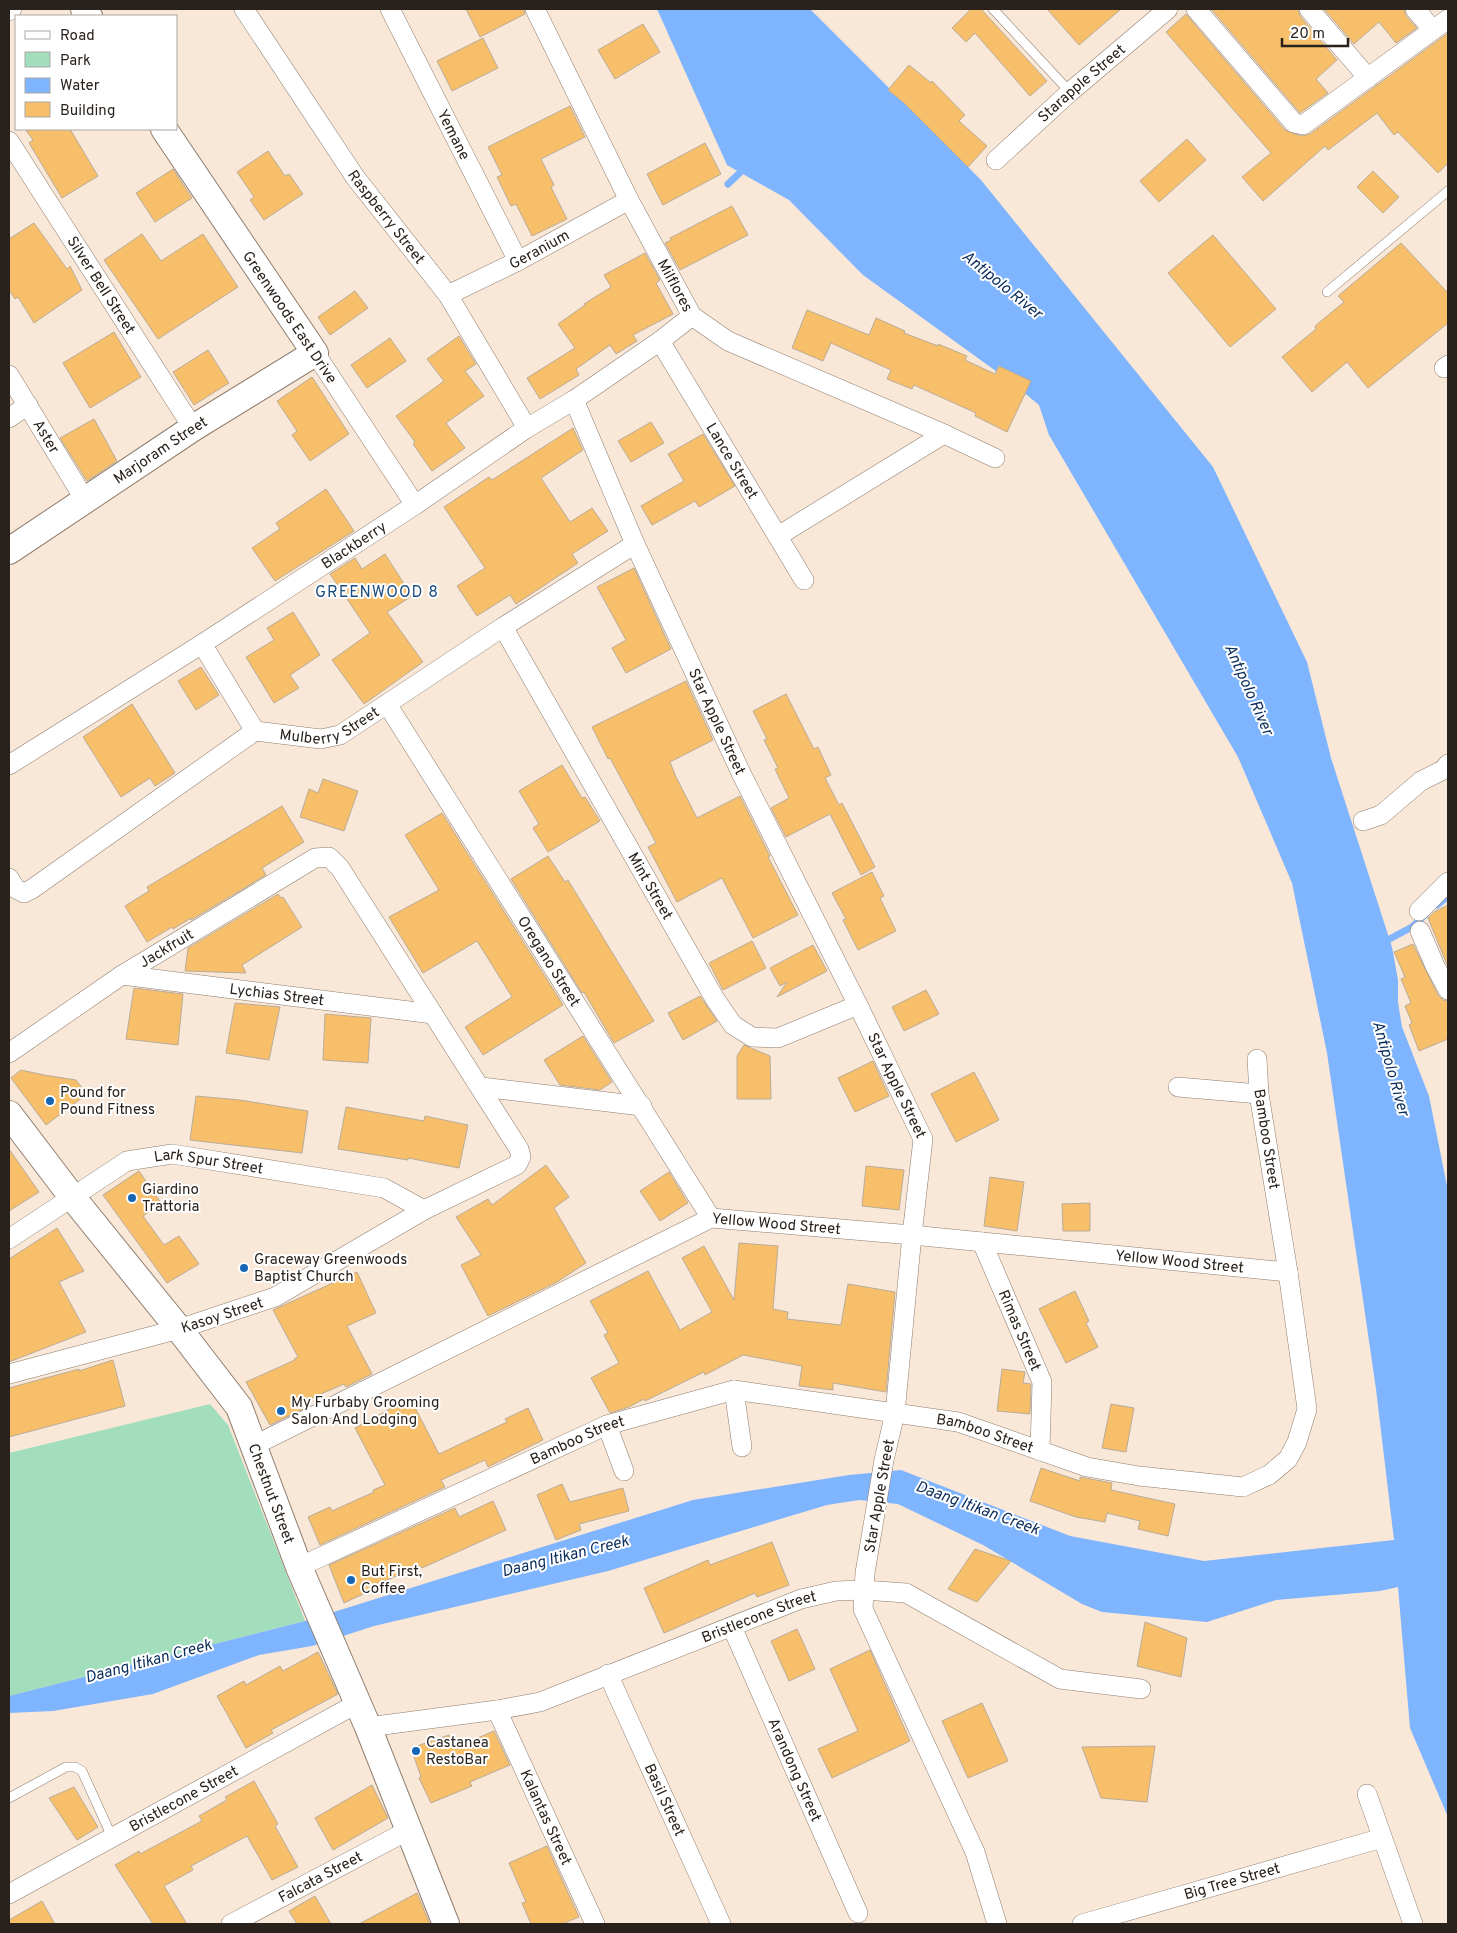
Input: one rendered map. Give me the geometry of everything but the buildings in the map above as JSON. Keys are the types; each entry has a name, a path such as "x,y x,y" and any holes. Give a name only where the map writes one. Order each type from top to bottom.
{"street":[{"name":"Raspberry Street","path":"244,9 355,177 448,294 527,428"},
{"name":"Yemane","path":"390,9 518,261"},
{"name":"Milflores","path":"535,9 629,200 692,316 728,342 944,434 995,458"},
{"name":"Starapple Street","path":"996,160 1070,92 1168,9"},
{"path":"1196,9 1294,123 1299,125 1307,124 1448,19"},
{"path":"1309,9 1368,78"},
{"path":"1415,9 1433,30"},
{"name":"Greenwoods East Drive","path":"165,130 315,353 415,506"},
{"name":"Silver Bell Street","path":"9,141 193,428"},
{"name":"Geranium","path":"448,294 518,261 629,200"},
{"name":"Blackberry","path":"9,765 202,644 415,506 527,428 574,400 660,341 692,316"},
{"name":"Lance Street","path":"660,341 804,580"},
{"name":"Marjoram Street","path":"9,551 193,428 315,353"},
{"name":"Aster","path":"9,374 85,500"},
{"name":"Star Apple Street","path":"574,400 636,544 741,773 923,1139 894,1413 884,1460 864,1581 862,1609 974,1852 998,1924"},
{"path":"9,418 28,405"},
{"path":"778,536 944,434"},
{"name":"Mulberry Street","path":"9,878 16,889 24,893 32,889 255,731 321,739 340,735 503,627 636,544"},
{"name":"Mint Street","path":"503,627 715,999 733,1025 752,1037 778,1038 858,1005"},
{"path":"202,644 255,731"},
{"name":"Oregano Street","path":"387,704 711,1218"},
{"path":"1363,821 1381,814 1421,781 1446,767"},
{"name":"Jackfruit","path":"9,1053 122,975 315,858 329,857 340,868 433,1014"},
{"path":"1419,911 1448,882"},
{"path":"1420,931 1448,990"},
{"name":"Lychias Street","path":"122,975 433,1014"},
{"path":"433,1014 481,1087 642,1106"},
{"name":"Bamboo Street","path":"299,1567 606,1425 734,1390 958,1422 1087,1467 1158,1478 1243,1487 1269,1474 1288,1458 1298,1442 1307,1409 1288,1272 1259,1094 1257,1059"},
{"name":"Kasoy Street","path":"9,1374 179,1329 275,1297 424,1210 517,1164 521,1157 519,1149 481,1087"},
{"path":"1178,1087 1259,1094"},
{"name":"Chestnut Street","path":"9,1114 73,1198 239,1406 299,1567 368,1726 446,1924"},
{"name":"Lark Spur Street","path":"9,1239 127,1161 172,1154 384,1188 424,1210"},
{"name":"Yellow Wood Street","path":"255,1445 711,1218 912,1235 1288,1272"},
{"name":"Rimas Street","path":"982,1242 1042,1382 1040,1451"},
{"path":"734,1390 742,1447"},
{"path":"606,1425 624,1471"},
{"name":"Bristlecone Street","path":"368,1726 498,1710 540,1702 801,1599 836,1592 864,1581 906,1593 1060,1679 1140,1688"},
{"name":"Arandong Street","path":"732,1627 858,1913"},
{"name":"Basil Street","path":"608,1674 721,1924"},
{"name":"Bristlecone Street","path":"9,1894 358,1703"},
{"name":"Kalantas Street","path":"498,1710 595,1924"},
{"path":"1367,1794 1413,1924"},
{"name":"Falcata Street","path":"231,1924 409,1830"},
{"name":"Big Tree Street","path":"1082,1924 1382,1838"}],"lane":[{"path":"993,9 1070,92"},
{"path":"1327,292 1448,191"},
{"path":"9,1798 66,1767 74,1767 82,1771 112,1837"}],"green space":[{"path":"210,1404 228,1425 305,1621 9,1696 9,1453"}],"water":[{"path":"657,9 810,9 981,180 1213,467 1307,662 1331,758 1392,947 1398,980 1398,1002 1402,1027 1429,1096 1448,1191 1448,1817 1410,1728 1398,1587 1380,1591 1276,1600 1207,1622 1102,1612 1082,1604 983,1545 898,1504 859,1500 827,1505 608,1571 374,1626 312,1646 259,1655 153,1694 53,1711 9,1713 9,1696 305,1621 693,1500 849,1475 901,1470 1070,1536 1204,1561 1394,1540 1376,1389 1327,1053 1292,883 1238,757 1049,435 1039,405 1011,382 863,275 789,200 727,165"}],"waterway":[{"path":"728,184 746,167"},
{"path":"1437,905 1448,896"},
{"path":"1382,943 1412,927 1425,915"}],"place":[{"name":"Pound for Pound Fitness","path":"50,1101"},
{"name":"Giardino Trattoria","path":"132,1198"},
{"name":"Graceway Greenwoods Baptist Church","path":"244,1268"},
{"name":"My Furbaby Grooming Salon And Lodging","path":"281,1411"},
{"name":"But First, Coffee","path":"351,1580"},
{"name":"Castanea RestoBar","path":"416,1751"}],"district":[{"name":"GREENWOOD 8","path":"377,591"}],"water label":[{"name":"Antipolo River","path":"1003,284"},
{"name":"Antipolo River","path":"1250,689"},
{"name":"Antipolo River","path":"1392,1068"},
{"name":"Daang Itikan Creek","path":"978,1507"},
{"name":"Daang Itikan Creek","path":"565,1555"},
{"name":"Daang Itikan Creek","path":"148,1660"}]}
